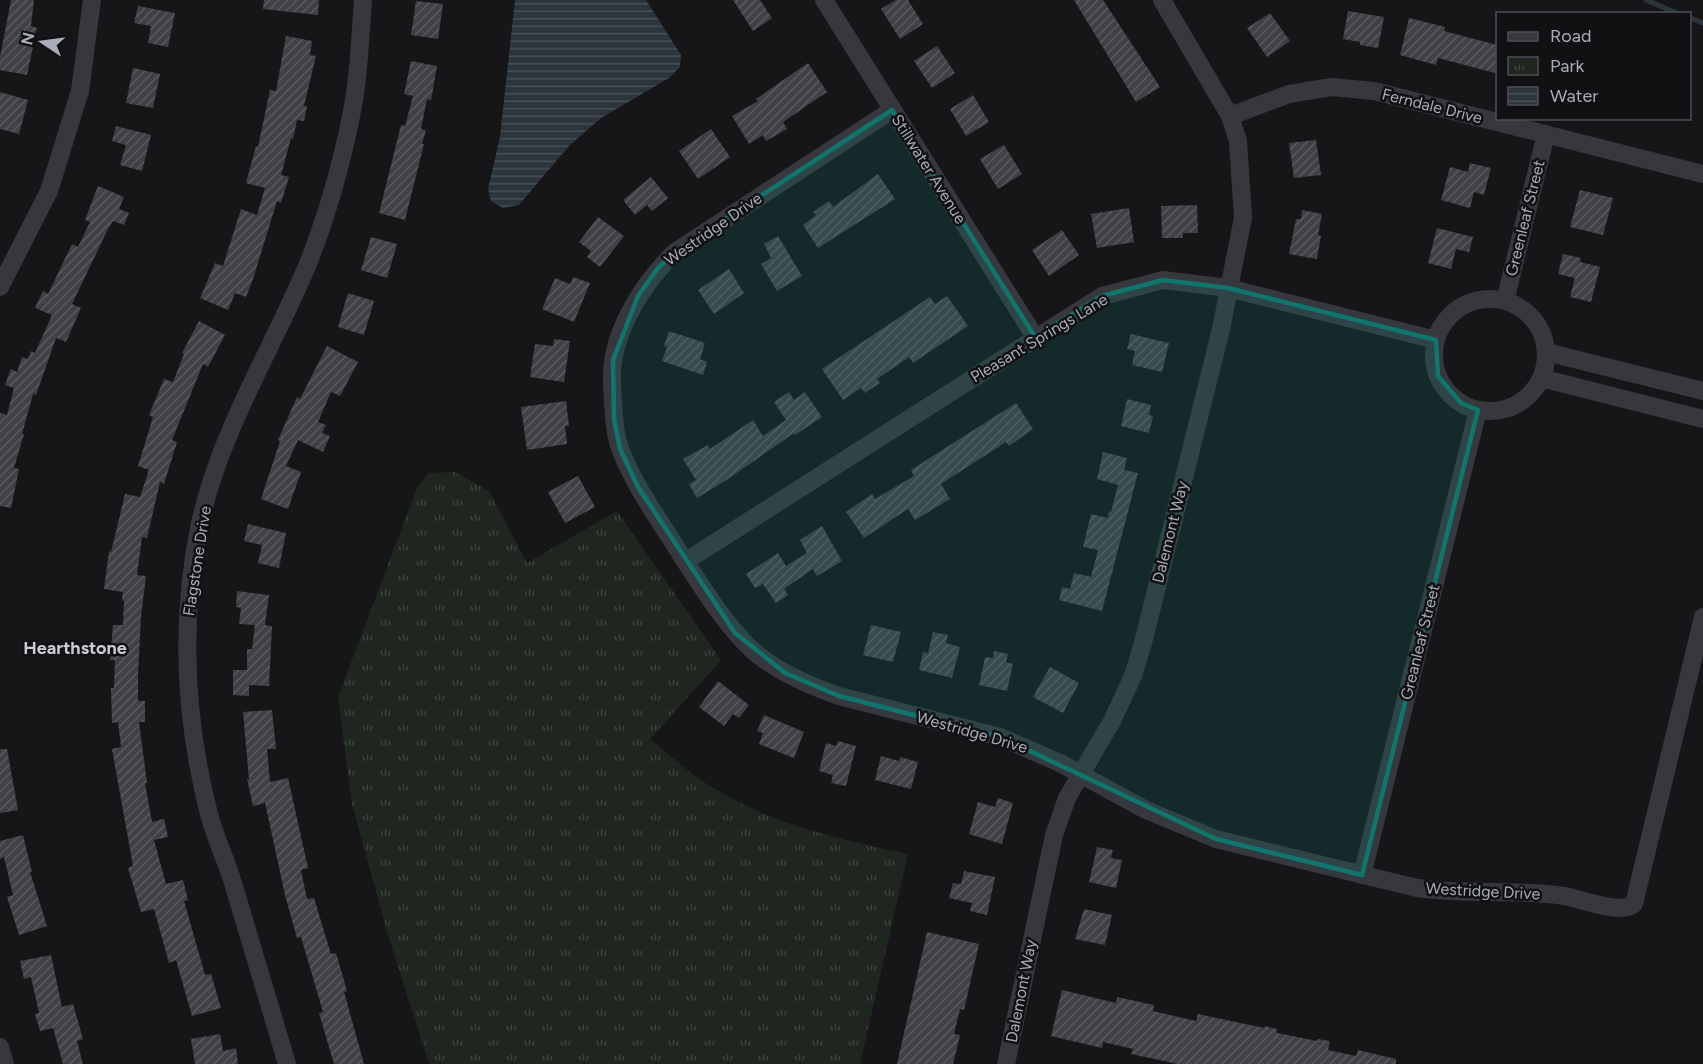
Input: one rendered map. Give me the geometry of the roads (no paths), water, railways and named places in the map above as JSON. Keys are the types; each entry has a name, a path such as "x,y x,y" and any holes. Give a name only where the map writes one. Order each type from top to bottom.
{"street":[{"path":"0,287 49,191 80,92 92,0"},
{"name":"Flagstone Drive","path":"287,1064 228,866 210,817 195,748 188,696 186,644 188,603 200,526 220,457 308,263 339,167 354,97 363,0"},
{"name":"Stillwater Avenue","path":"824,0 1035,337"},
{"name":"Dalemont Way","path":"1006,1064 1047,860 1067,798 1112,721 1133,676 1218,340 1244,218 1238,141 1230,116 1162,0"},
{"name":"Ferndale Drive","path":"1230,116 1289,94 1332,87 1374,91 1703,174"},
{"name":"Westridge Drive","path":"892,110 675,252 658,268 638,296 622,332 614,360 614,419 620,449 638,487 735,633 758,654 785,673 839,696 1000,737 1032,750 1146,810 1216,839 1362,875 1439,891 1563,896 1623,909 1635,904 1703,617"},
{"name":"Greenleaf Street","path":"1505,301 1546,134"},
{"name":"Pleasant Springs Lane","path":"686,561 1102,296 1163,280 1228,288 1436,340"},
{"path":"1488,298 1505,301 1521,308 1534,320 1542,335 1546,352 1545,365 1541,378 1530,394 1515,405 1497,411 1478,410 1461,403 1447,392 1438,376 1434,358 1436,340 1443,324 1455,310 1470,302 1488,298"},
{"path":"1546,352 1703,391"},
{"path":"1541,378 1703,419"},
{"name":"Greanleaf Street","path":"1362,875 1478,410"},
{"path":"0,1047 5,1064"}],"water":[{"path":"515,0 646,0 681,55 680,67 669,78 601,118 569,146 519,205 503,208 491,201 488,189 500,137"}],"waterway":[{"path":"1646,0 1674,12"},
{"path":"1691,18 1703,23"}],"district":[{"name":"Hearthstone","path":"75,648"}]}
